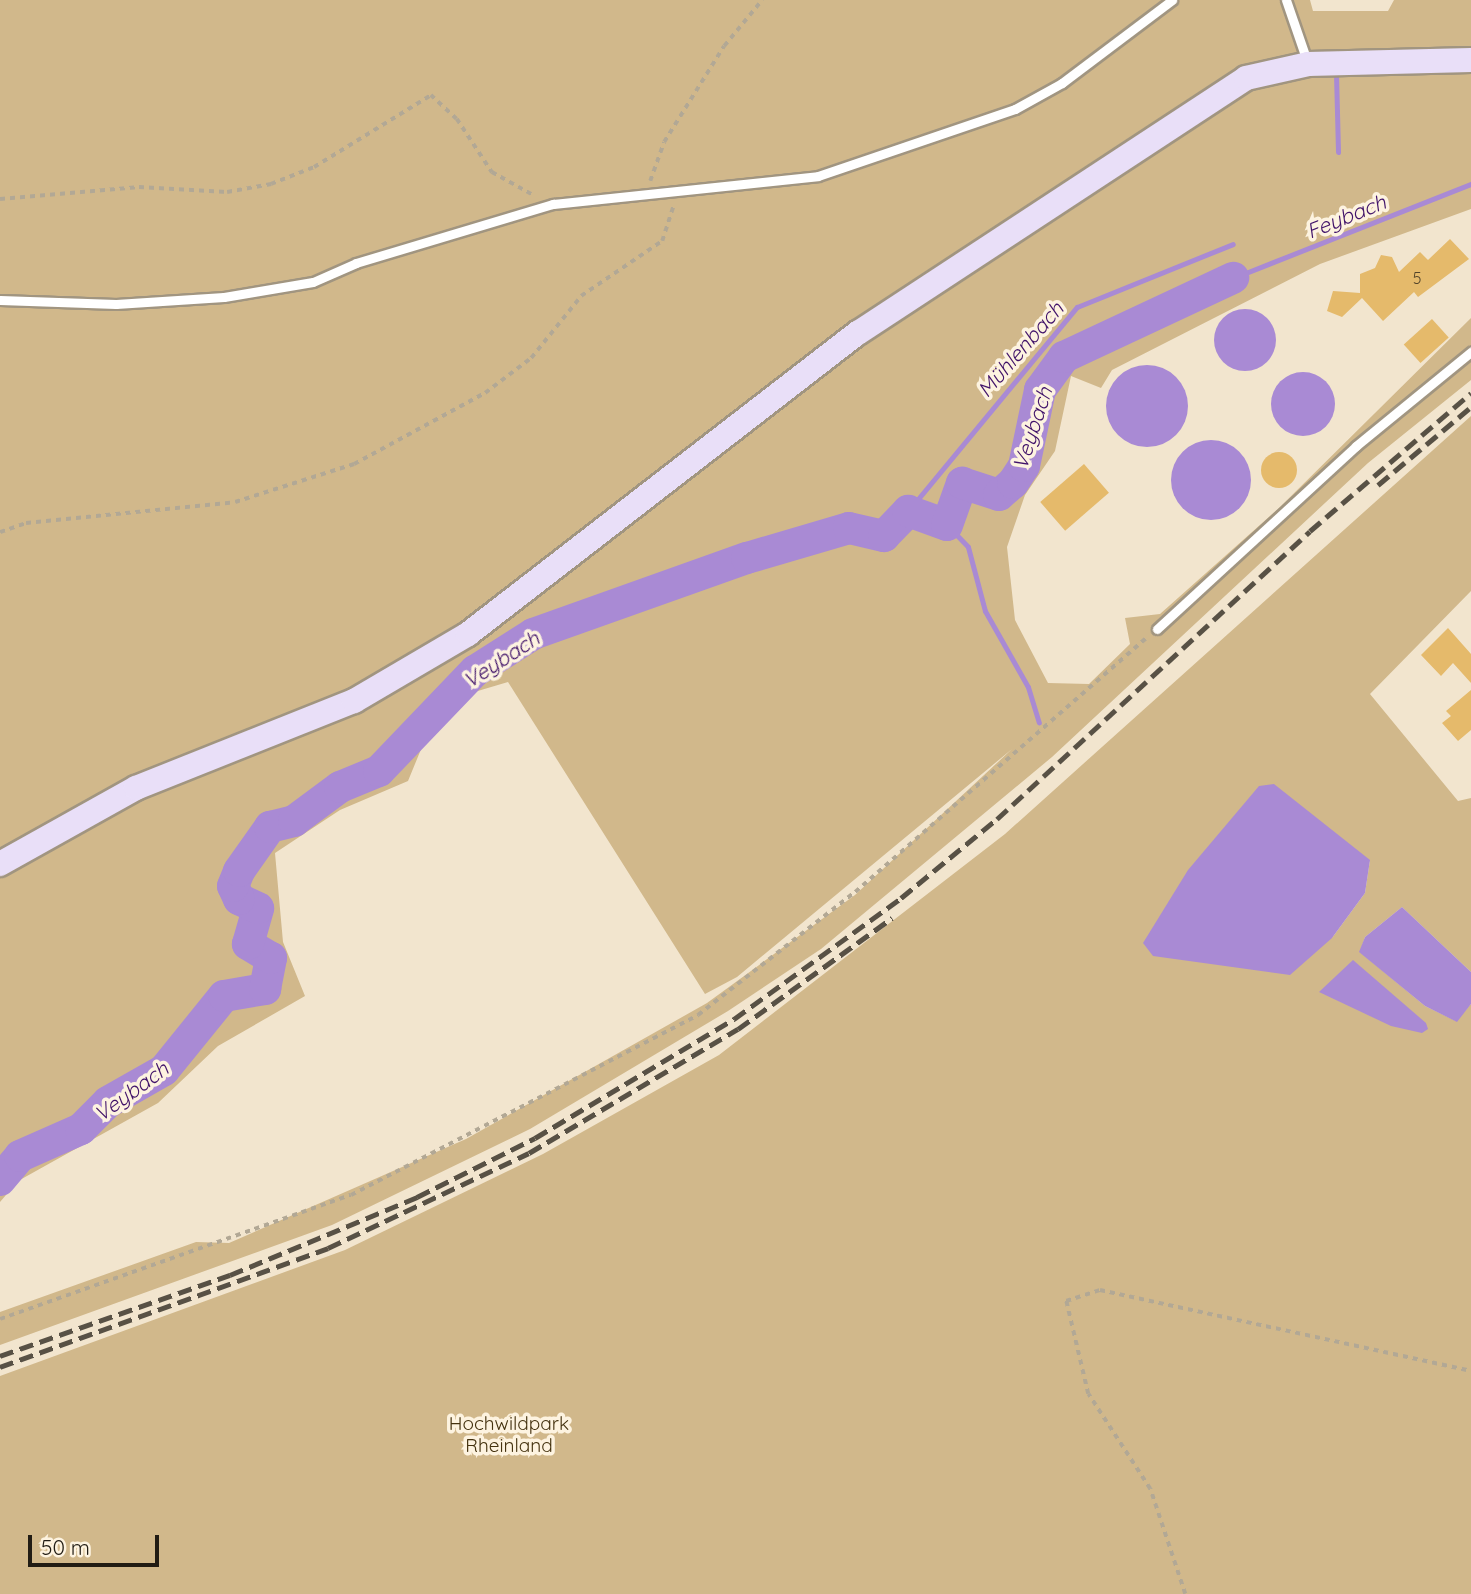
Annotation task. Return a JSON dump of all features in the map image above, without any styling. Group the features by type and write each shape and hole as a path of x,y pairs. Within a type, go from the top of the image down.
{"main road":[{"path":"0,864 136,788 285,731 408,671 528,593 955,265 1199,105 1247,78 1308,64 1471,60"}],"lane":[{"path":"0,300 116,304 281,288 553,204 646,192 818,176 964,130 1062,83 1172,0"},
{"path":"1286,0 1308,64"},
{"path":"1157,629 1356,446 1471,352"}],"path":[{"path":"0,532 26,523 235,502 354,464 485,393 531,358 581,296 662,242 674,204 646,192 664,142 724,46 762,0"},
{"path":"0,199 139,187 227,192 271,184 314,167 431,95 457,119 492,172 553,204"},
{"path":"0,1319 351,1195 698,1014 855,892 1157,629"},
{"path":"1185,1594 1150,1489 1088,1394 1066,1301 1100,1290 1471,1371"}],"green space":[{"path":"0,0 1310,0 1313,11 1388,11 1394,0 1471,0 1471,209 1320,264 1112,370 1101,388 1071,376 1055,451 1025,495 1007,547 1015,620 1048,683 1089,684 1130,644 1125,618 1160,614 1278,509 1471,318 1471,380 1368,463 1052,757 821,949 728,1011 530,1129 332,1225 0,1345 0,1312 196,1242 229,1243 466,1139 707,1003 855,895 1012,749 737,977 705,994 508,682 471,693 424,742 408,781 340,810 275,853 283,942 305,996 218,1046 158,1103 18,1181 0,1202"},
{"name":"Hochwildpark Rheinland","path":"1471,416 1471,591 1370,694 1458,801 1471,798 1471,972 1402,907 1365,937 1360,952 1425,1006 1456,1021 1471,1004 1471,1594 0,1594 0,1376 345,1250 543,1154 719,1055 1005,834","holes":["1370,860 1365,893 1332,938"]}],"shaded area":[{"path":"1245,309 1267,318 1276,340 1267,362 1245,371 1223,362 1214,340 1223,318"},
{"path":"1147,365 1163,368 1176,377 1185,390 1188,406 1185,422 1176,435 1163,444 1147,447 1131,444 1118,435 1109,422 1106,406 1109,390 1118,377 1131,368"},
{"path":"1297,372 1309,372 1326,381 1333,392 1333,416 1326,427 1309,436 1297,436 1285,431 1276,422 1271,410 1271,398 1276,386 1285,377"},
{"path":"1211,440 1226,443 1239,452 1248,465 1251,480 1248,495 1239,508 1226,517 1211,520 1196,517 1183,508 1174,495 1171,480 1174,465 1183,452 1196,443"},
{"path":"1274,784 1370,860 1365,893 1332,938 1290,975 1153,956 1143,943 1188,870 1259,786"},
{"path":"1402,907 1471,972 1471,1004 1457,1022 1425,1006 1359,952 1365,937"},
{"path":"1353,960 1426,1023 1428,1029 1422,1033 1391,1026 1319,992"}],"building":[{"path":"1450,239 1469,259 1418,297 1414,292 1383,321 1362,298 1342,317 1327,311 1333,291 1360,293 1360,274 1375,268 1381,255 1392,257 1399,272 1420,252 1428,260"},
{"path":"1432,319 1449,338 1420,363 1404,344"},
{"path":"1279,452 1292,457 1297,470 1292,483 1279,488 1266,483 1261,470 1266,457"},
{"path":"1084,464 1109,493 1065,531 1040,502"},
{"path":"1448,628 1471,654 1471,683 1453,663 1441,676 1421,655"},
{"path":"1471,690 1471,730 1458,741 1442,723 1451,716 1446,711"}],"waterway":[{"name":"Mühlenbach","path":"1336,74 1338,152"},
{"name":"Feybach","path":"1233,278 1471,184"},
{"name":"Mühlenbach","path":"908,511 1077,307 1233,244"},
{"name":"Veybach","path":"0,1180 20,1156 81,1129 108,1102 164,1070 224,996 265,989 271,958 248,944 258,908 239,899 233,886 239,871 270,827 294,821 340,787 379,771 475,671 533,634 747,558 849,528 884,536 908,511 947,525 962,483 999,495 1013,483 1024,466 1040,390 1064,357 1233,278"},
{"name":"Veybach","path":"962,483 973,493"},
{"path":"947,525 968,547 985,611 1028,687 1039,722"}],"railway":[{"path":"0,1356 230,1275 417,1197 535,1138 734,1019 901,898 997,819 1310,531 1471,393"},
{"path":"1378,485 1471,407"},
{"path":"0,1367 328,1248 529,1153 738,1029 892,918"}]}
